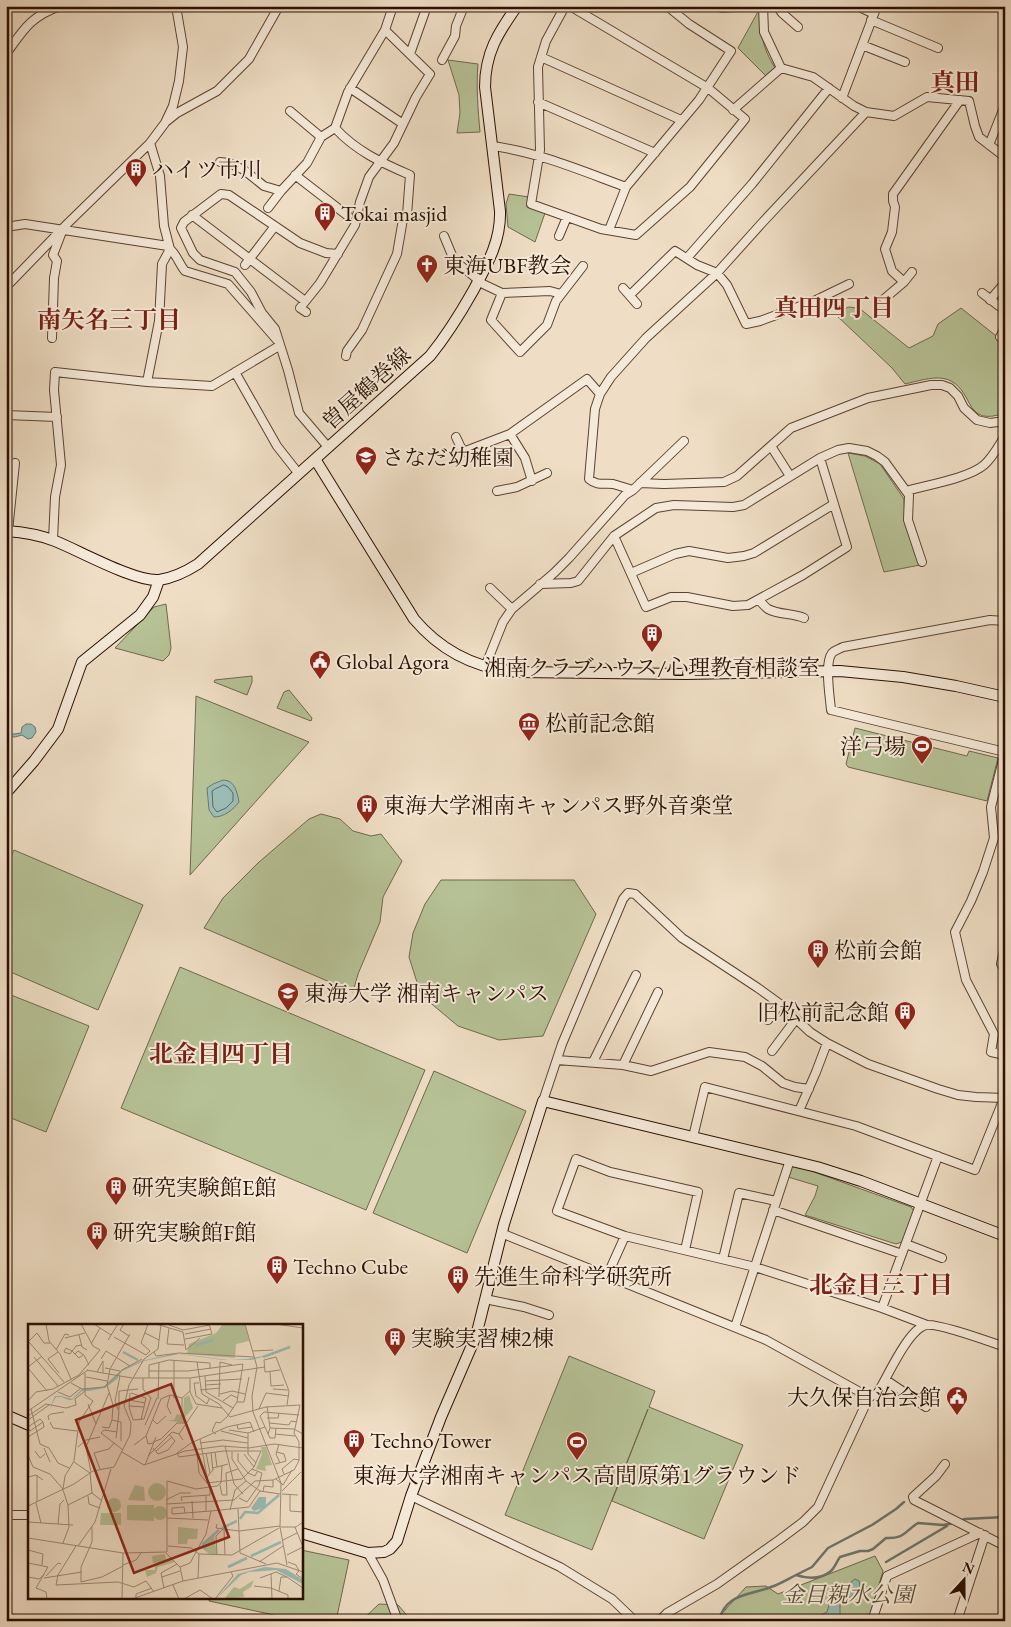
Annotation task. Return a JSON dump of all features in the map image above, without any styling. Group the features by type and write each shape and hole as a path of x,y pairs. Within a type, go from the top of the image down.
{"street":[{"path":"6,54 32,20 40,14 60,6"},
{"path":"6,287 150,143 165,123 173,106 184,47 176,6"},
{"path":"165,123 177,113 217,91 249,59 279,6"},
{"path":"268,208 307,163 321,138 334,128 350,88 385,30 393,6"},
{"path":"410,54 427,6"},
{"path":"442,60 455,36 456,26 464,6"},
{"name":"曽屋鶴巻線","path":"7,530 53,540 146,579 159,580 180,574 198,564 430,356 449,332 479,280 494,249 501,224 485,87 487,61 495,38 517,6"},
{"path":"565,6 550,30 538,66 539,156 531,204 601,229 636,235 690,187 745,119 708,88 570,6"},
{"path":"609,230 626,187 708,88 731,51 689,24 667,6"},
{"path":"716,6 722,8 749,6"},
{"path":"763,6 764,32 781,68 813,77 842,98 866,112 894,116 927,97 969,101 979,137 1005,157"},
{"path":"778,6 782,13 798,27"},
{"path":"857,6 874,13 902,33 930,40 938,48"},
{"path":"842,98 874,13"},
{"path":"902,33 905,25"},
{"path":"306,312 300,308 320,283 355,225 360,202 369,177 394,143 430,74 385,30"},
{"path":"862,45 905,62"},
{"path":"541,57 681,120"},
{"path":"734,110 781,68"},
{"path":"350,88 403,124"},
{"path":"687,258 752,184 829,88"},
{"path":"904,282 892,270 885,249 892,232 895,207 893,194 960,100"},
{"path":"538,102 654,153"},
{"path":"989,145 1005,105"},
{"path":"290,111 321,138"},
{"path":"633,490 612,484 600,484 590,479 595,410 600,394 611,377 646,338 717,273 866,112"},
{"path":"334,128 346,141 380,162 410,175 407,215 403,219 397,254 362,330 347,351 346,356"},
{"path":"147,382 159,321 162,264 169,248 164,226 160,176 150,143"},
{"path":"492,146 510,148 539,156 626,187"},
{"path":"220,162 229,163 244,170 264,186 281,191"},
{"path":"295,175 348,216"},
{"path":"328,447 299,413 275,329 262,313 251,292 235,272 200,260 193,252 181,228 184,222 221,194 229,195 300,244 326,254 338,254"},
{"path":"192,216 248,262 305,301"},
{"path":"559,236 566,217"},
{"path":"6,227 25,224 169,248 175,253 185,271 228,284 278,338"},
{"path":"248,262 275,226"},
{"path":"52,338 54,278 57,261 53,255 62,230"},
{"path":"444,236 454,260 483,284 502,293 550,291 561,294"},
{"path":"630,296 675,251 697,265 717,273 727,285 746,324 760,321 814,301 849,284"},
{"path":"502,293 491,320 520,352 548,325 556,301 583,266"},
{"path":"884,299 904,282 912,272"},
{"path":"990,300 1005,285"},
{"path":"623,288 637,304"},
{"path":"982,293 999,306"},
{"path":"1000,337 1005,328"},
{"path":"53,540 55,497 61,465 54,390 55,372 147,382 212,386 235,372 278,338"},
{"path":"235,372 277,446 299,474"},
{"path":"456,437 463,452 510,434 587,379 600,394"},
{"path":"640,483 724,482 737,476 791,428 868,398 931,384 950,388 958,396 964,408 977,420 990,423 1005,420"},
{"path":"6,415 57,417"},
{"path":"510,434 525,458 532,481"},
{"path":"906,491 954,478 977,469 985,464 1005,436"},
{"path":"485,667 503,622 512,608 569,558 625,495 633,490 684,441"},
{"path":"771,446 790,476"},
{"path":"540,584 578,581 614,536 656,508 674,505 733,508 744,505 820,458 838,450 857,448 867,451 885,462 909,495 908,520 922,562"},
{"path":"614,536 646,608 671,597 688,597 733,606 748,605 803,575 847,547 820,458"},
{"path":"315,459 414,619 447,650 485,667 511,672 554,673 686,674 828,671 903,676 1005,698"},
{"path":"7,530 15,463"},
{"path":"497,492 517,487 548,473"},
{"path":"631,573 675,554 689,551 728,558 754,553 834,504"},
{"path":"6,793 58,729 82,662 140,614 153,597 159,580"},
{"path":"490,588 512,608"},
{"path":"759,600 767,608 804,618"},
{"path":"1005,621 990,620 843,647 834,651 830,656 828,671 831,710 1005,752 991,807 994,838 974,894 955,932 966,980 994,1034 991,1052 1005,1054"},
{"path":"302,1533 368,1553 384,1552 395,1545 411,1496 441,1417 476,1336 501,1233 562,1044 619,908 628,893 635,894 682,938 780,1004 810,1032 827,1043 868,1064 938,1089 976,1098 1005,1098 975,1170 856,1126 705,1087 693,1137"},
{"path":"1005,946 1000,964 1005,970"},
{"path":"593,1062 636,975"},
{"path":"620,987 628,991"},
{"path":"623,1065 639,1042 646,1009 658,992"},
{"path":"768,1020 780,1004"},
{"path":"772,1051 796,1019"},
{"path":"602,1022 611,1026"},
{"path":"799,1111 827,1043"},
{"path":"557,1060 623,1065 651,1071 709,1052 745,1056 784,1083 809,1089"},
{"path":"543,1101 790,1160 861,1182 1005,1236"},
{"path":"882,1308 938,1156"},
{"path":"685,1250 698,1192 610,1172 576,1159 557,1211 624,1236 755,1267 882,1308 927,1325 966,1334 1005,1347"},
{"path":"735,1327 790,1160"},
{"path":"723,1260 739,1193 776,1201"},
{"path":"774,1210 902,1254"},
{"path":"501,1233 766,1340 869,1397"},
{"path":"607,1276 624,1236"},
{"path":"906,1244 942,1258"},
{"path":"485,1299 524,1307 549,1315"},
{"path":"659,1621 668,1613 717,1584 779,1540 803,1522 818,1507 869,1397 877,1394 907,1341 920,1328 927,1325"},
{"path":"886,1380 926,1406"},
{"path":"6,1415 28,1424"},
{"path":"945,1464 936,1476 913,1497 914,1500 1005,1546"},
{"path":"411,1496 560,1567 612,1600 635,1621"},
{"path":"6,1515 28,1515"},
{"path":"872,1621 887,1576 983,1534"},
{"path":"957,1621 983,1534"},
{"path":"368,1553 384,1580 398,1621"}],"green space":[{"path":"760,8 763,39 767,53 775,68 766,76 738,48"},
{"path":"448,60 478,64 477,90 480,132 457,133 460,113 459,95"},
{"path":"509,194 529,197 528,206 545,213 535,242 508,227 506,204"},
{"path":"848,307 859,308 909,348 933,336 938,324 961,308 1005,343 1005,413 983,416 976,412 959,387 946,379 928,379 905,384 892,368 836,315"},
{"path":"848,453 865,456 880,464 904,499 905,524 920,565 884,572"},
{"path":"166,604 171,648 169,655 163,661 115,648 154,607"},
{"path":"252,676 252,682 247,695 214,682 215,680"},
{"path":"289,690 312,718 311,721 277,708 284,692"},
{"path":"196,696 309,742 190,875"},
{"name":"洋弓場","path":"855,728 967,756 969,751 998,758 987,801 848,767 846,764"},
{"path":"321,814 340,819 353,831 371,836 381,834 402,861 383,897 380,922 358,974 353,992 204,928 223,898 258,863 309,819"},
{"path":"14,850 143,905 98,1010 6,970 6,868"},
{"path":"441,880 574,880 596,914 543,1036 499,1040 458,1026 421,995 409,957 413,933 425,904"},
{"path":"180,967 425,1070 366,1210 121,1108"},
{"path":"6,993 89,1026 46,1132 6,1116"},
{"path":"434,1071 526,1111 467,1253 373,1213"},
{"path":"792,1164 911,1207 914,1211 902,1242 896,1244 805,1215 818,1186 788,1177"},
{"name":"東海大学湘南キャンパス高間原第1グラウンド","path":"569,1356 655,1391 649,1407 743,1445 704,1539 612,1501 648,1409 592,1550 505,1515"},
{"path":"302,1550 349,1560 336,1621 302,1621 209,1601 302,1600"},
{"name":"金目親水公園","path":"875,1556 883,1571 868,1621 715,1621 746,1587 766,1586 778,1594"},
{"path":"379,1604 398,1605 412,1621 361,1621"}],"water":[{"path":"26,724 31,724 35,727 36,732 32,738 28,739 22,735 15,737 6,736 6,733 21,733 22,727"},
{"path":"223,780 233,784 239,802 228,812 214,817 209,810 207,788"},
{"path":"855,1579 859,1581 860,1586 853,1595 840,1605 840,1621 818,1621 819,1616 827,1612 831,1598"}],"waterway":[{"path":"796,1575 812,1567 828,1548 872,1525 904,1502"},
{"path":"960,1521 965,1519 1005,1517"},
{"path":"719,1621 727,1605 740,1596 774,1586 796,1575 809,1578 823,1576 834,1568 840,1557 873,1549 886,1538 900,1536 918,1523 943,1525 955,1523"},
{"path":"886,1562 947,1526"}],"place":[{"name":"ハイツ市川","path":"136,188"},
{"name":"Tokai masjid","path":"325,232"},
{"name":"東海UBF教会","path":"427,284"},
{"name":"さなだ幼稚園","path":"366,476"},
{"name":"湘南クラブハウス/心理教育相談室","path":"652,653"},
{"name":"Global Agora","path":"320,680"},
{"name":"松前記念館","path":"529,742"},
{"name":"洋弓場","path":"922,765"},
{"name":"東海大学湘南キャンパス野外音楽堂","path":"367,824"},
{"name":"松前会館","path":"818,969"},
{"name":"東海大学 湘南キャンパス","path":"288,1012"},
{"name":"旧松前記念館","path":"905,1031"},
{"name":"研究実験館E館","path":"116,1206"},
{"name":"研究実験館F館","path":"97,1251"},
{"name":"Techno Cube","path":"277,1285"},
{"name":"先進生命科学研究所","path":"458,1295"},
{"name":"実験実習棟2棟","path":"395,1357"},
{"name":"大久保自治会館","path":"957,1416"},
{"name":"Techno Tower","path":"354,1459"},
{"name":"東海大学湘南キャンパス高間原第1グラウンド","path":"577,1461"}],"district":[{"name":"真田","path":"955,82"},
{"name":"真田四丁目","path":"834,308"},
{"name":"南矢名三丁目","path":"109,320"},
{"name":"北金目四丁目","path":"221,1054"},
{"name":"北金目三丁目","path":"881,1285"}]}
